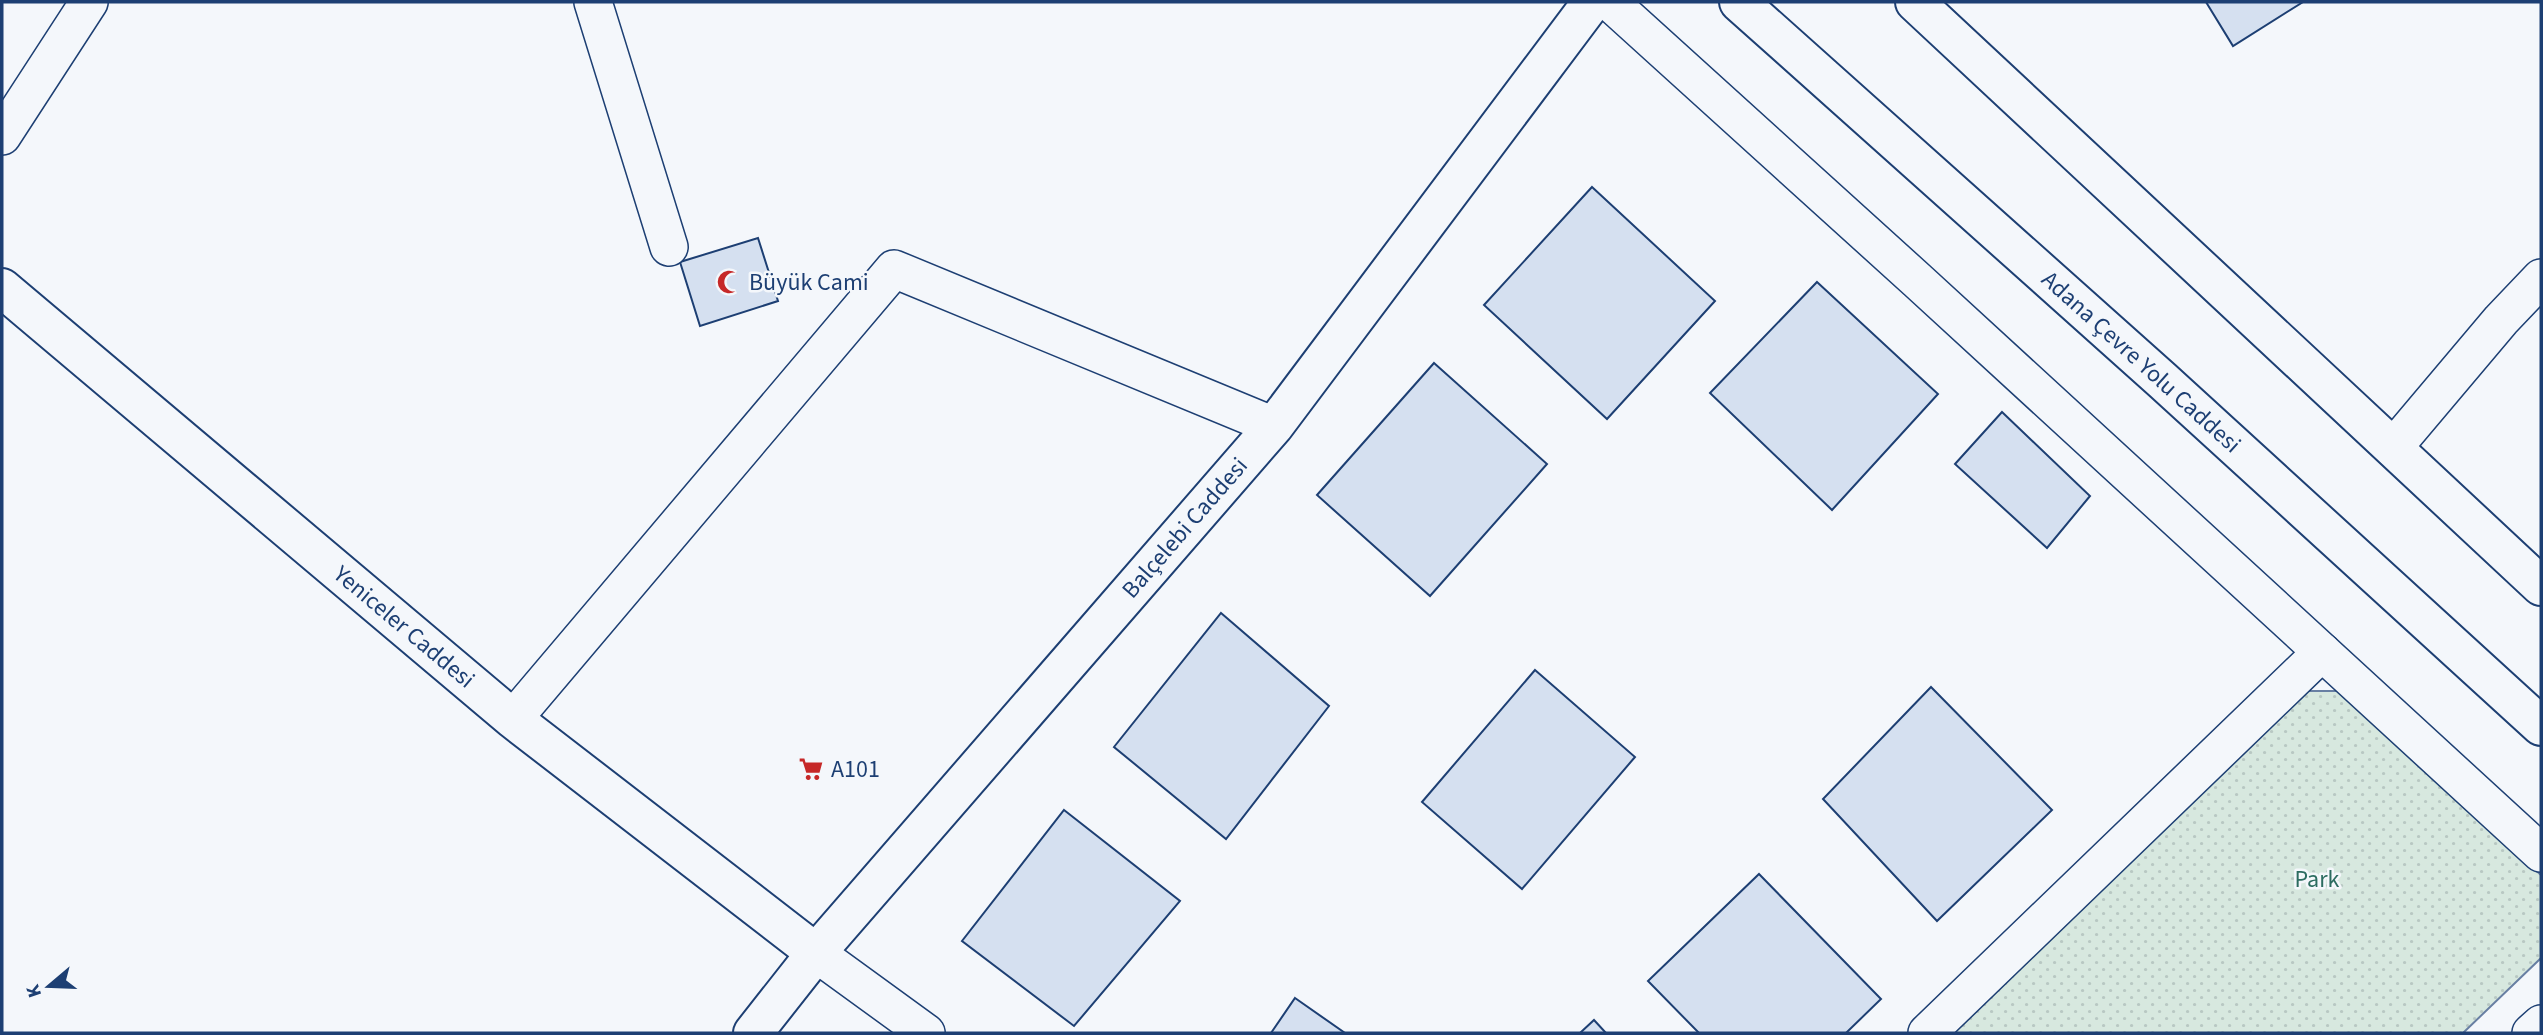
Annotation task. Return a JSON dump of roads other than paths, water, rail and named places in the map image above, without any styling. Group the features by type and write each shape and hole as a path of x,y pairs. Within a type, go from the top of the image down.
{"main road":[{"name":"Balçelebi Caddesi","path":"753,1033 816,953 1274,426 1592,2"},
{"name":"Adana Çevre Yolu Caddesi","path":"1739,2 2162,380 2541,726"},
{"path":"1915,2 2541,586"},
{"name":"Yeniceler Caddesi","path":"2,289 513,719 816,953"}],"street":[{"path":"2,136 89,2"},
{"path":"593,2 669,247"},
{"path":"1610,2 2541,853"},
{"path":"513,719 894,269 1274,426"},
{"path":"2393,448 2501,320 2541,278"},
{"path":"1927,1033 2322,652"},
{"path":"816,953 926,1033"},
{"path":"2531,1033 2541,1024"}],"place":[{"name":"Büyük Cami","path":"729,282"},
{"name":"A101","path":"811,769"}],"park label":[{"name":"Park","path":"2317,879"}]}
